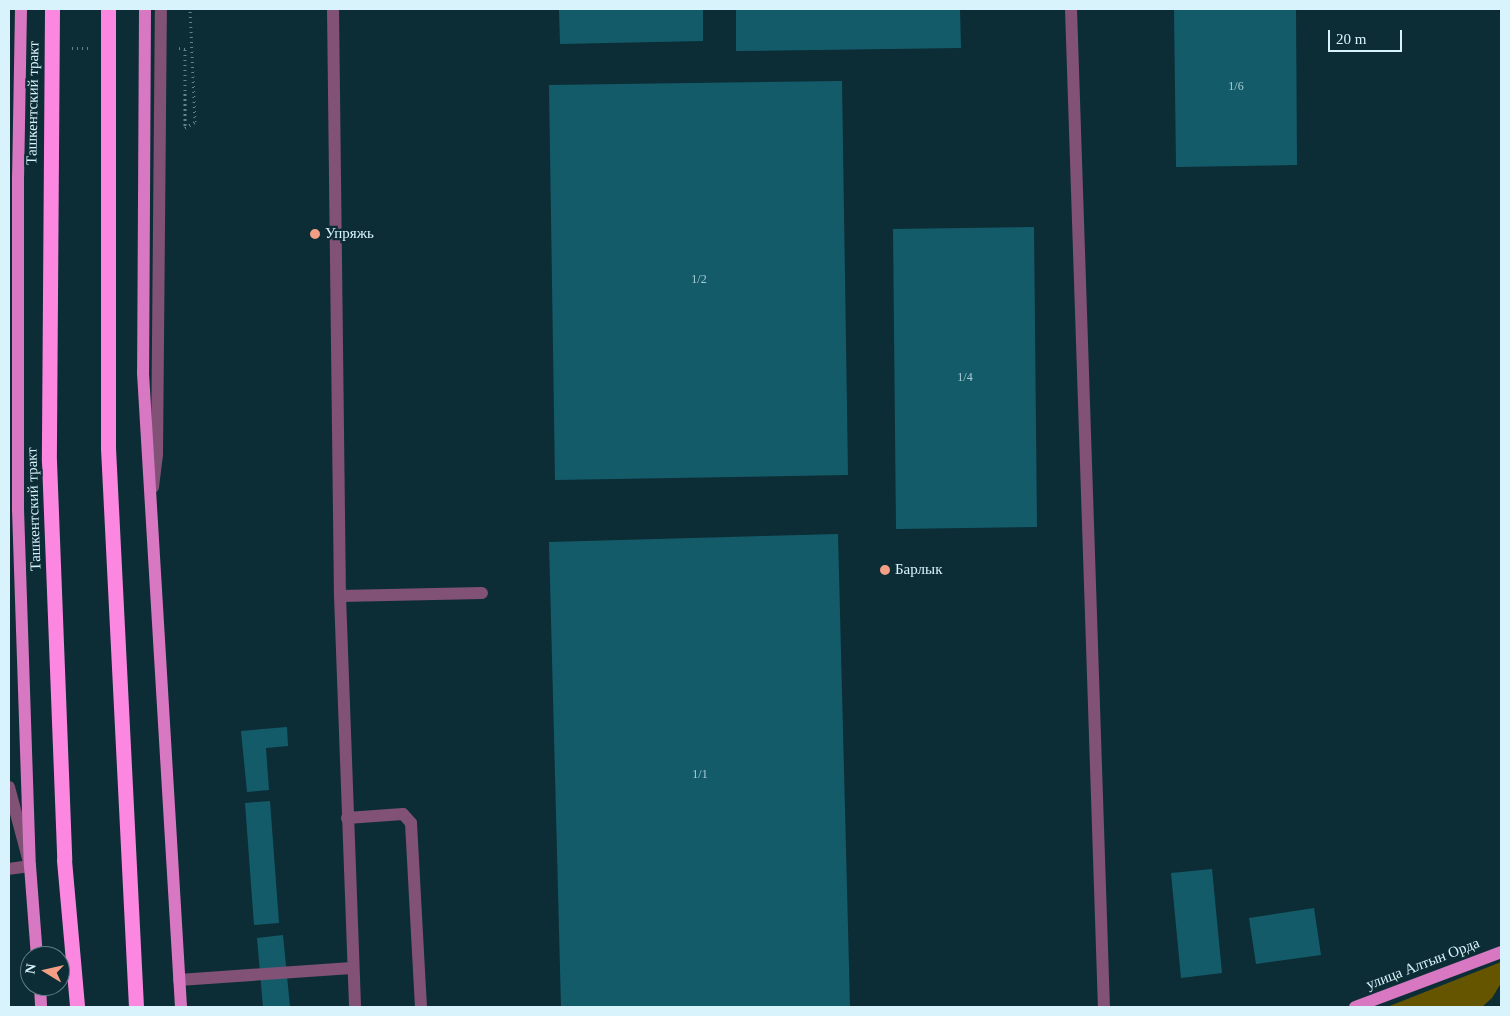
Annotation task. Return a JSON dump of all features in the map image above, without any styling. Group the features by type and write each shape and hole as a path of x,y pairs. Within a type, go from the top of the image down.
{"highway":[{"name":"Ташкентский тракт","path":"52,9 49,462 64,860 77,1007"},
{"path":"108,9 108,448 136,1007"}],"main road":[{"path":"21,9 13,177 18,509 30,866 36,946"},
{"path":"145,9 143,373 181,1007"},
{"name":"улица Алтын Орда","path":"1355,1007 1501,952"}],"lane":[{"path":"150,502 157,455 161,9"},
{"path":"334,9 340,596 352,968 355,1007"},
{"path":"1071,9 1104,1007"},
{"path":"340,596 482,592"},
{"path":"9,787 30,866 9,869"},
{"path":"347,818 403,814 411,823 421,1007"},
{"path":"180,980 352,968"}],"path":[{"path":"185,48 185,128 195,122 190,9"}],"shaded area":[{"path":"1501,962 1501,983 1492,998 1482,1007 1387,1007"}],"building":[{"path":"559,9 703,9 703,41 560,44"},
{"path":"736,9 960,9 961,48 736,51"},
{"path":"1174,9 1296,9 1297,165 1176,167"},
{"path":"842,81 848,475 555,480 549,85"},
{"path":"1034,227 1037,527 896,529 893,229"},
{"path":"838,534 850,1007 561,1007 549,542"},
{"path":"287,727 288,746 266,748 269,790 247,792 241,731"},
{"path":"270,801 279,923 254,925 245,803"},
{"path":"1212,869 1222,973 1181,978 1171,873"},
{"path":"1314,908 1321,955 1256,964 1249,918"},
{"path":"283,935 290,1007 263,1007 257,938"}],"place":[{"name":"Упряжь","path":"315,234"},
{"name":"Барлык","path":"885,570"}]}
